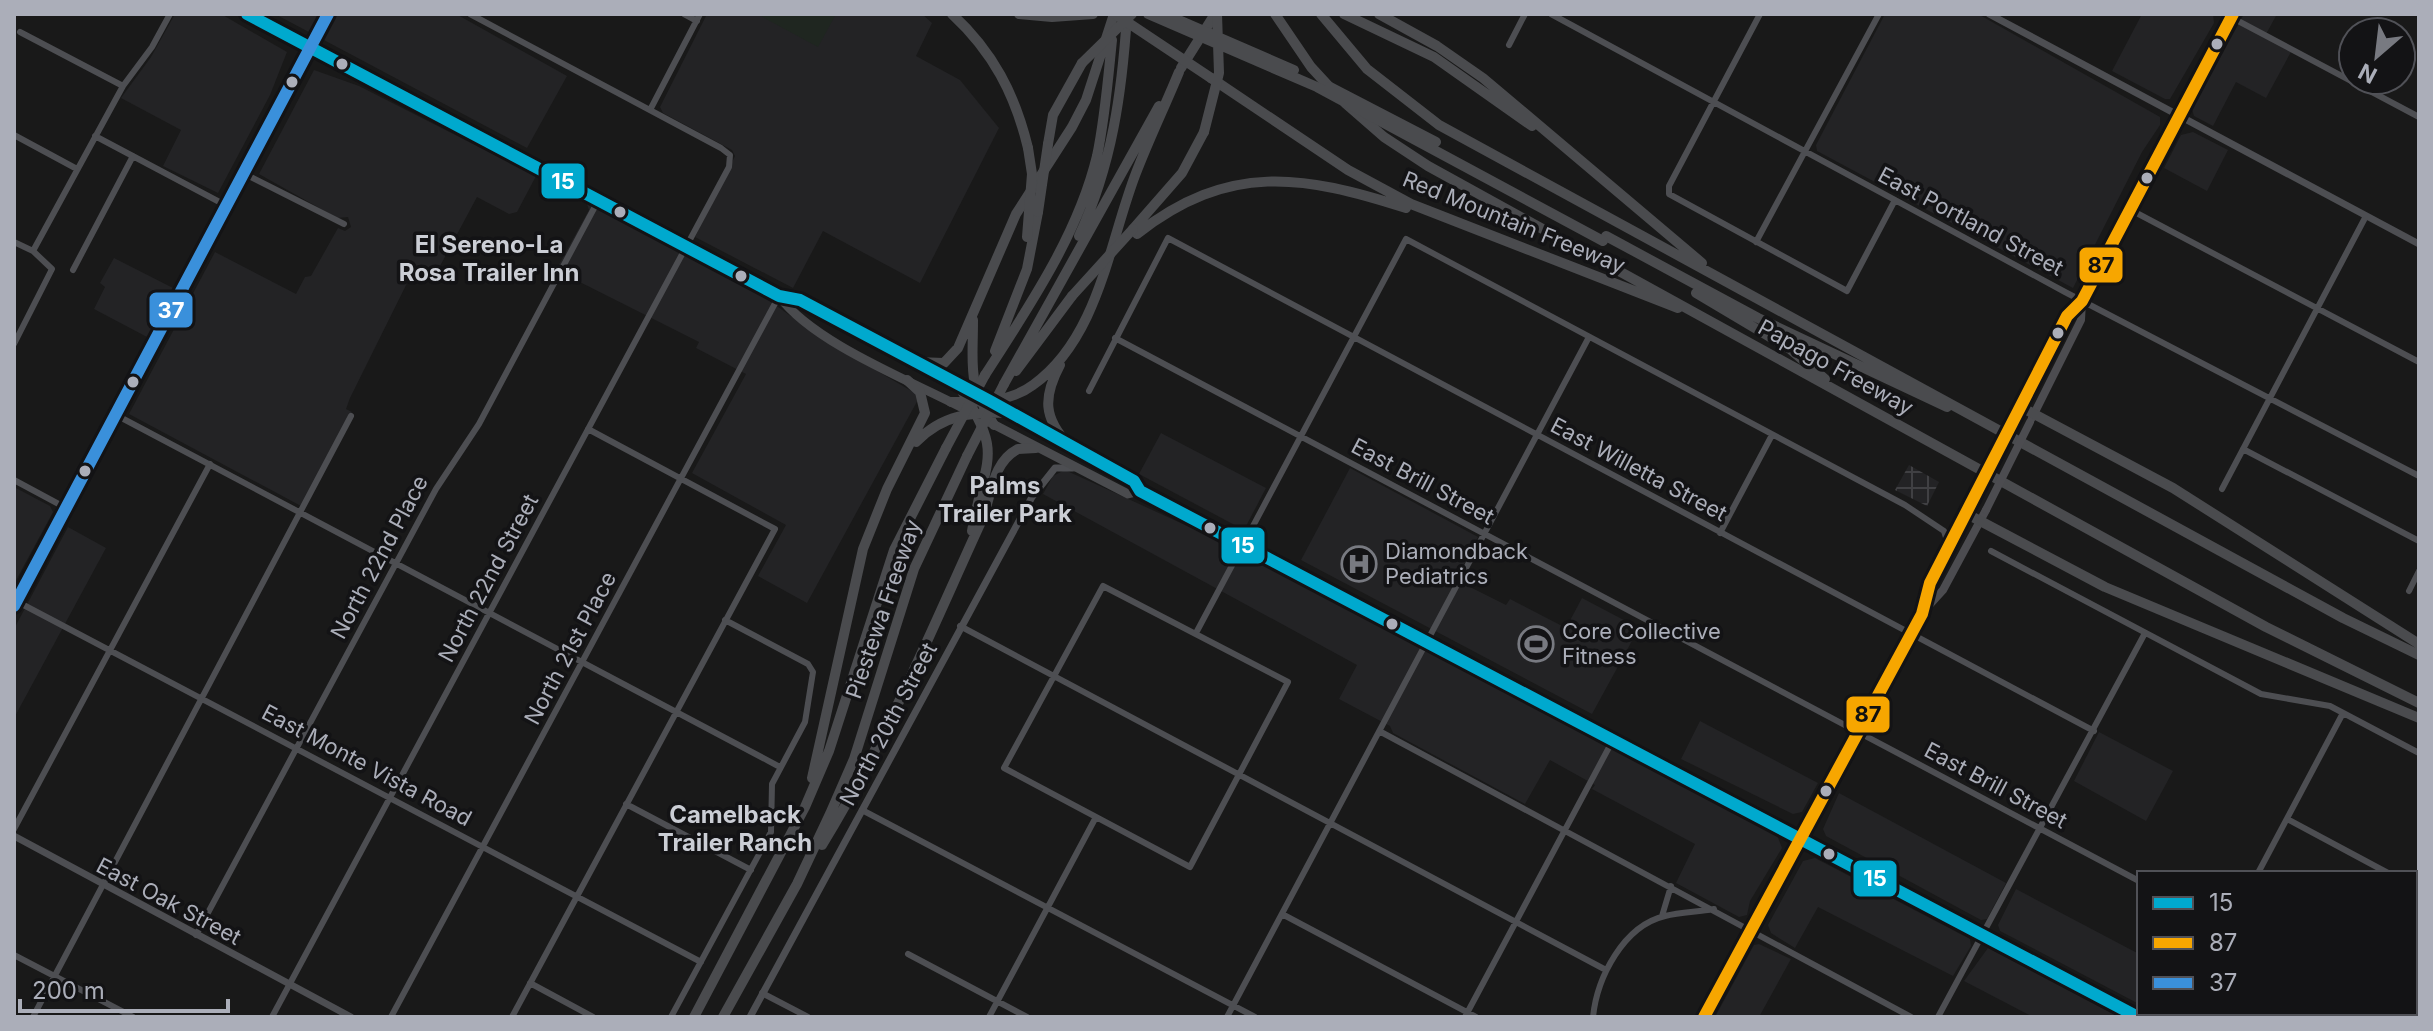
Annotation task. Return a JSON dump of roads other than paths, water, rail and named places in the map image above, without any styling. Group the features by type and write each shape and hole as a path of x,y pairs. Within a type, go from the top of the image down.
{"highway":[{"path":"952,14 975,35 1012,92 1028,148 1032,174 1027,237 1009,316"},
{"path":"1019,14 1052,17 1093,14"},
{"path":"916,362 937,365 951,357 973,318 1016,214 1086,100 1115,14"},
{"name":"Red Mountain Freeway","path":"1115,14 1348,170 1454,223 1706,318"},
{"name":"Piestewa Freeway","path":"694,1017 805,807 829,751 894,550 985,375 1040,287 1082,201 1102,128 1115,14"},
{"path":"985,375 1027,269 1053,115 1082,63 1130,14"},
{"path":"1049,304 1095,202 1109,153 1122,98 1130,14"},
{"path":"1148,14 1317,87 1758,318 1926,399 1975,418"},
{"path":"1165,14 1343,93 1605,239 1790,349 1844,395"},
{"path":"1004,384 1030,356 1056,315 1099,262 1156,205 1194,153 1212,108 1219,73 1216,14"},
{"name":"Piestewa Freeway","path":"723,1017 797,884 854,759 914,569 967,456 1004,384 1179,72 1216,14"},
{"name":"Papago Freeway","path":"1275,14 1311,67 1351,110 1384,137 1428,166 2300,646 2419,703"},
{"name":"Papago Freeway","path":"1321,14 1341,43 1367,69 1439,125 2343,618 2419,655"},
{"path":"1344,14 1434,57 1576,157"},
{"path":"1379,14 1483,78 1686,247 1712,273"},
{"path":"1069,445 1053,427 1046,403 1069,344 1096,294 1135,174 1179,72"},
{"path":"1073,296 1159,217 1213,191 1267,181 1322,183 1454,223"},
{"path":"970,542 989,461 971,367 973,318"},
{"path":"908,453 937,425 1031,387 1069,344"},
{"path":"805,807 863,549 887,489 908,453 925,406 920,392 907,380"},
{"path":"957,384 994,425"},
{"path":"951,402 1009,413"},
{"path":"2021,407 2032,418 2181,493 2419,644"},
{"path":"797,884 867,764 916,666 1005,458 1018,449 1036,448"},
{"path":"1967,514 2119,593 2419,718"}],"main road":[{"path":"247,14 779,296 800,300 957,384"},
{"path":"15,603 328,14"},
{"path":"1922,614 1930,583 2067,316 2082,301 2230,15"},
{"path":"779,296 791,312 951,402"},
{"path":"1704,1017 1922,614 1943,590 1980,522 2081,320 2082,301"},
{"path":"1009,413 1134,481 1140,491 1243,542 2138,1017"},
{"path":"994,425 1128,494 1140,491"}],"street":[{"path":"33,251 123,86 152,47 170,14"},
{"path":"470,14 650,110 698,17 684,14"},
{"path":"1509,45 1525,14"},
{"name":"East Portland Street","path":"1551,14 2082,301 2419,476"},
{"path":"1760,14 1669,186 1669,194 1847,291 1895,200"},
{"path":"1756,242 1879,14"},
{"path":"1989,14 2419,244"},
{"path":"2230,15 2419,117"},
{"path":"20,32 123,86"},
{"name":"North 22nd Street","path":"272,1017 729,167 730,155 650,110"},
{"path":"14,135 77,169"},
{"path":"95,136 227,206"},
{"path":"73,270 133,156"},
{"path":"243,173 344,224"},
{"name":"North 22nd Place","path":"196,935 444,475 479,424 599,199"},
{"path":"2129,209 2419,362"},
{"path":"2222,489 2366,216"},
{"name":"East Willetta Street","path":"1115,338 1168,238 2094,731"},
{"path":"1196,633 1406,239 1940,528 1948,536 1949,547"},
{"path":"14,242 33,251 52,269 14,344"},
{"name":"North 21st Place","path":"391,1017 779,296"},
{"path":"1227,1017 1589,337"},
{"path":"1089,391 1115,338"},
{"name":"East Brill Street","path":"1115,338 2137,880"},
{"path":"116,415 780,767"},
{"path":"33,1017 303,513 351,416"},
{"path":"512,1017 775,529 588,429"},
{"path":"1720,533 1772,435"},
{"path":"2243,449 2419,541"},
{"path":"14,829 210,464"},
{"name":"North 20th Street","path":"750,1017 960,626 1037,490 1055,468 1073,468"},
{"path":"14,480 66,508"},
{"path":"1991,551 2269,697 2318,704 2343,713 2419,753"},
{"path":"2409,591 2419,571"},
{"path":"1103,586 1196,633 1288,682 1190,867 1004,768 1103,586"},
{"name":"East Monte Vista Road","path":"15,603 701,962"},
{"path":"671,1017 771,832 774,822 770,796 780,767 805,722 811,668 725,620"},
{"path":"960,626 1606,970"},
{"path":"1938,1017 1985,936 2145,633"},
{"path":"2259,871 2343,713"},
{"path":"1381,732 1911,1017"},
{"path":"1466,1015 1614,738"},
{"path":"626,804 751,870"},
{"path":"862,810 1255,1017"},
{"path":"989,1017 1096,817"},
{"path":"2287,819 2384,871"},
{"name":"East Oak Street","path":"14,836 102,887 351,1017"},
{"path":"1662,916 1671,886"},
{"path":"1593,1017 1606,970 1628,940 1662,916 1714,909"},
{"path":"1282,914 1466,1015 1476,1017"},
{"path":"908,954 1027,1017"},
{"path":"14,955 133,1017"},
{"path":"530,983 593,1017"},
{"path":"762,993 808,1017"}],"place":[{"name":"Diamondback Pediatrics","path":"1359,564"},
{"name":"Core Collective Fitness","path":"1536,644"}],"district":[{"name":"El Sereno-La Rosa Trailer Inn","path":"489,259"},
{"name":"Palms Trailer Park","path":"1005,500"},
{"name":"Camelback Trailer Ranch","path":"735,829"}]}
